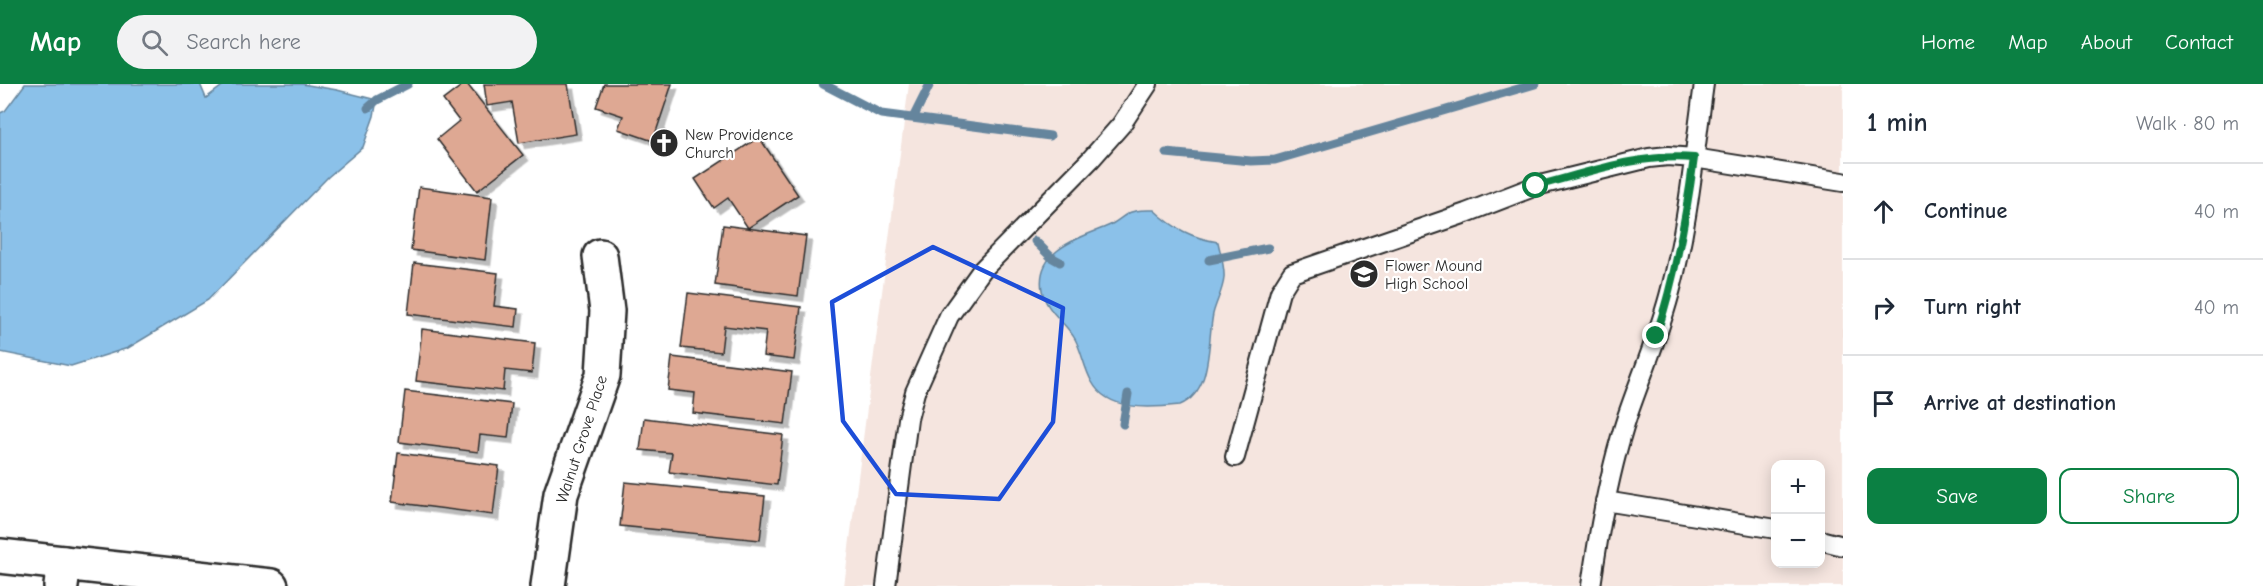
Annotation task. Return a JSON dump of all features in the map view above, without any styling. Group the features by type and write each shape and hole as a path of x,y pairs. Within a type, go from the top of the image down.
{"street":[{"name":"Walnut Grove Place","path":"548,586 561,494 603,375 606,311 600,256"},
{"path":"0,556 63,575 271,586"}],"lane":[{"path":"886,586 908,419 919,383 949,316 982,270 1114,133 1132,111 1148,84"},
{"path":"1591,586 1605,501 1627,417 1669,297 1682,235 1704,84"},
{"path":"1236,457 1280,292 1292,273 1466,213 1536,186 1649,158 1668,156 1694,158 1843,182"},
{"path":"1605,501 1771,528"},
{"path":"1825,541 1843,546"}],"highlighted area":[{"path":"933,247 1063,308 1053,422 999,499 896,494 843,421 832,302"}],"shaded area":[{"name":"Flower Mound High School","path":"909,84 1843,84 1843,586 844,586"}],"water":[{"path":"25,84 200,84 206,98 225,84 302,84 377,100 363,147 328,177 208,300 128,348 71,366 0,352 0,113 5,111"},
{"path":"1154,210 1183,231 1218,242 1224,278 1213,314 1207,366 1198,389 1191,398 1180,405 1131,406 1108,399 1092,382 1075,339 1044,298 1042,276 1045,265 1052,255 1073,241 1111,225 1130,212"}],"building":[{"path":"467,84 523,155 477,191 437,139 459,121 443,100"},
{"path":"484,84 568,84 576,134 519,143 512,102 487,106"},
{"path":"604,84 672,84 653,141 618,129 623,116 596,107"},
{"path":"759,137 798,195 748,228 728,198 714,208 695,179"},
{"path":"419,187 492,197 485,260 411,250"},
{"path":"723,225 806,236 798,296 715,285"},
{"path":"414,263 498,273 494,306 518,309 516,327 408,314"},
{"path":"688,293 801,307 794,360 763,356 766,331 724,326 721,352 681,348"},
{"path":"422,329 535,343 532,373 505,370 503,391 416,381"},
{"path":"672,357 792,372 785,424 693,413 695,393 668,390"},
{"path":"405,391 512,404 508,438 480,435 478,452 399,442"},
{"path":"644,418 783,435 777,485 669,472 672,453 640,450"},
{"path":"398,453 499,466 493,515 392,502"},
{"path":"625,482 765,496 760,540 620,526"}],"waterway":[{"path":"368,108 377,100 408,84"},
{"path":"823,84 881,114 1050,136"},
{"path":"913,118 930,84"},
{"path":"1166,153 1251,161 1275,160 1535,84"},
{"path":"1035,241 1051,257 1060,262"},
{"path":"1209,260 1268,248"},
{"path":"1123,424 1128,394"}],"place":[{"name":"New Providence Church","path":"664,143"},
{"name":"Flower Mound High School","path":"1364,274"}],"route":[{"path":"1536,186 1649,158 1668,156 1694,158 1678,259 1656,336"}]}
